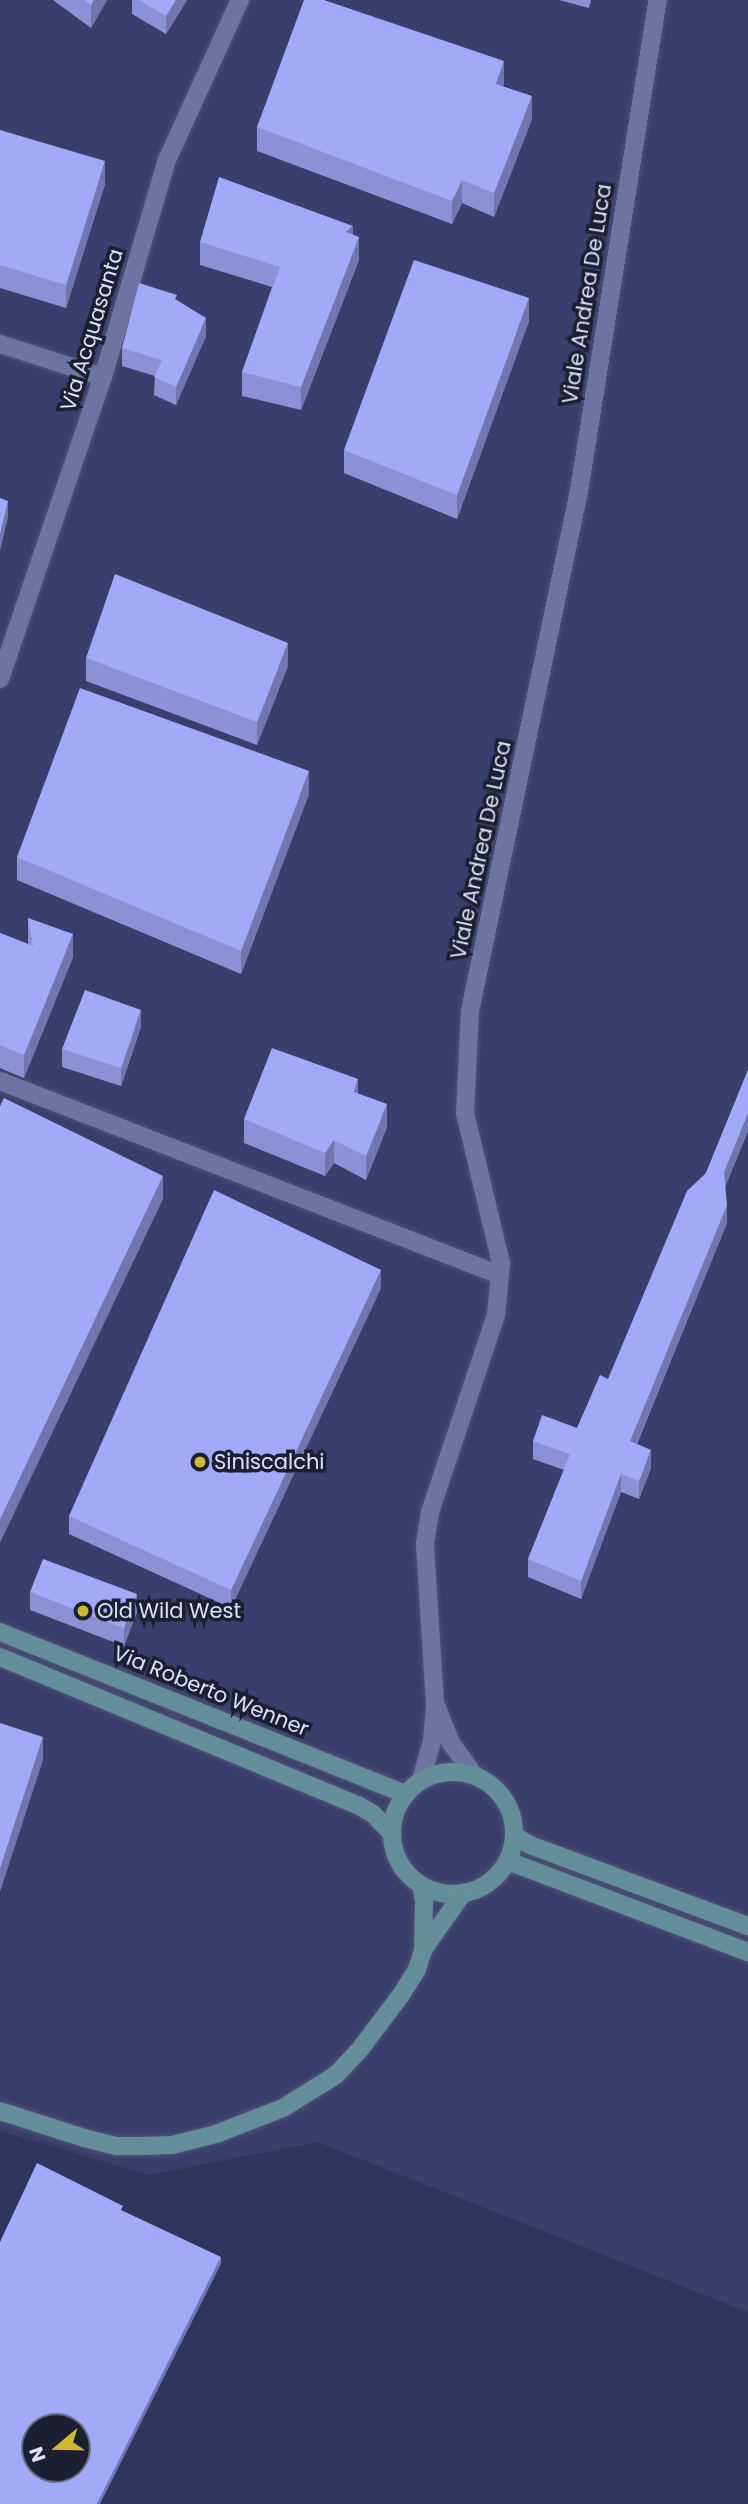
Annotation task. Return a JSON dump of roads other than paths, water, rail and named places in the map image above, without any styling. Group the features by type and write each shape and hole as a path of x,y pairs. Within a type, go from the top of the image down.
{"main road":[{"name":"Via Roberto Wenner","path":"0,1632 405,1794"},
{"path":"0,1657 358,1805 373,1814 392,1834"},
{"path":"442,1772 474,1775 501,1794 512,1814 515,1836 508,1861 485,1886 463,1893 439,1892 412,1878 397,1858 392,1834 395,1813 405,1794 421,1780 442,1772"},
{"path":"515,1836 530,1845 748,1926"},
{"path":"508,1861 748,1952"},
{"path":"422,1885 423,1950"},
{"path":"0,2111 28,2122 117,2146 172,2145 252,2122 283,2108 336,2075 362,2048 394,2005 417,1969 423,1950 463,1893"}],"street":[{"name":"Via Acquasanta","path":"0,679 103,377 167,160 240,0"},
{"name":"Viale Andrea De Luca","path":"435,1704 425,1544 430,1511 496,1315 500,1275 498,1244 465,1113 470,1012 579,491 658,0"},
{"path":"0,344 103,377"},
{"path":"0,1081 500,1275"},
{"path":"435,1704 452,1743 474,1775"},
{"path":"421,1780 432,1741 435,1704"}],"place":[{"name":"Siniscalchi","path":"200,1462"},
{"name":"Old Wild West","path":"83,1611"}]}
